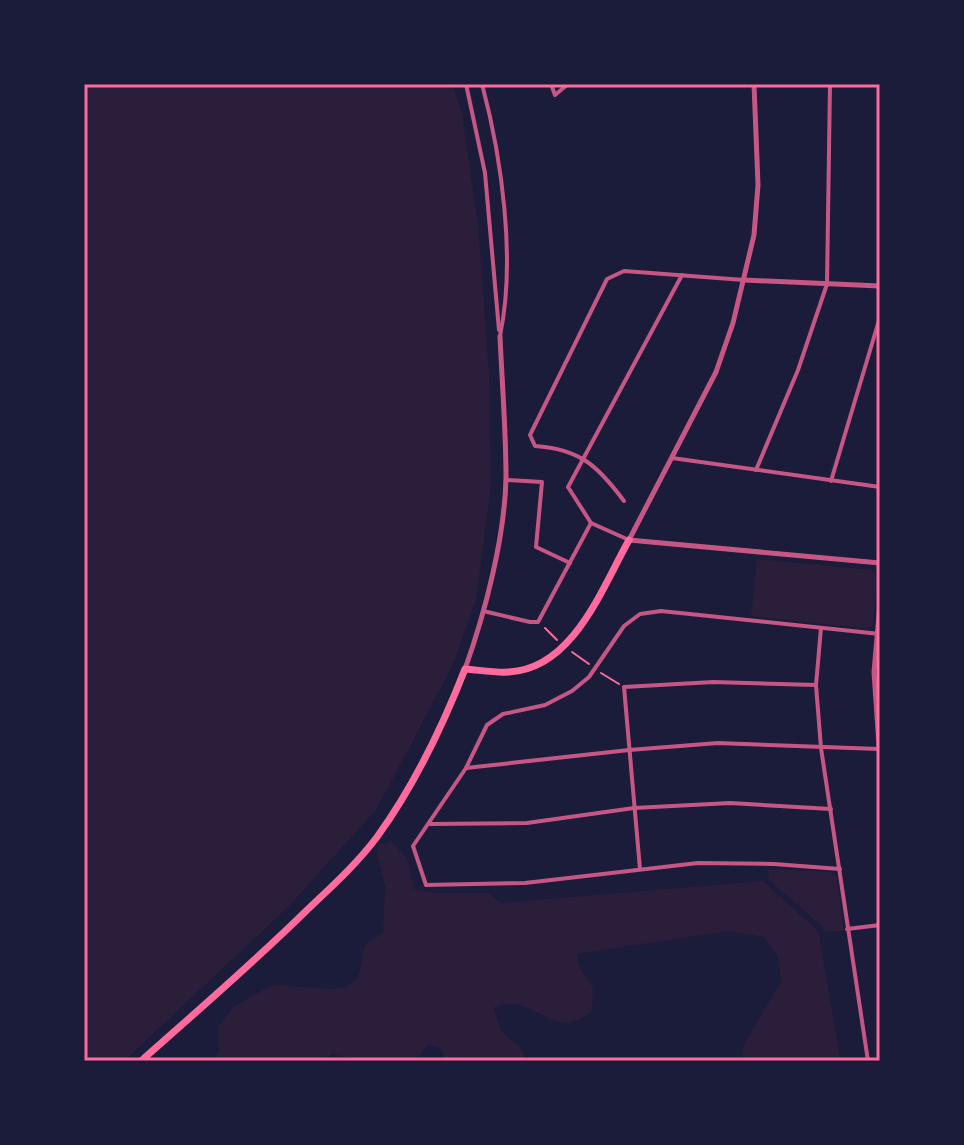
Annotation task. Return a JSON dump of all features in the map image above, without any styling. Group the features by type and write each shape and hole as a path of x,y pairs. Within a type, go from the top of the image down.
{"main road":[{"path":"141,1061 273,943 376,838 418,772 465,669 509,672 551,658 578,630 629,540"}],"street":[{"path":"465,669 494,561 506,480 500,336 485,173 466,84"},
{"path":"482,84 496,139 501,189 506,307 500,336"},
{"path":"551,84 555,95 568,84"},
{"path":"629,540 716,372 744,280 754,235 758,185 754,84"},
{"path":"756,470 798,370 827,284 830,84"},
{"path":"624,501 605,476 584,458 555,447 535,446 530,435 607,279 624,271 880,286"},
{"path":"682,275 568,487 591,523 629,540 880,563"},
{"path":"831,481 880,317"},
{"path":"671,458 880,487"},
{"path":"506,480 542,482 536,547 570,563"},
{"path":"483,611 538,622 591,523"},
{"path":"880,604 874,672 880,760"},
{"path":"840,869 698,863 525,883 426,885 413,846 466,768 487,725 503,714 545,705 572,691 589,677 624,626 640,614 661,611 878,634"},
{"path":"821,628 816,685 821,748 868,1061"},
{"path":"640,869 624,687 713,682 816,685"},
{"path":"466,768 718,743 879,749"},
{"path":"430,824 527,823 634,808 730,803 831,809"},
{"path":"846,929 880,925"}],"path":[{"path":"538,622 564,647"}],"shaded area":[{"path":"84,84 452,84 462,114 478,224 489,374 491,486 476,600 452,667 376,810 288,907 124,1061 84,1061"},
{"path":"757,559 871,570 877,577 873,626 869,629 751,616"},
{"path":"392,841 408,860 414,889 435,893 489,893 501,903 763,881 815,928 819,936 841,1061 742,1061 744,1044 782,980 777,955 764,937 728,931 577,954 579,967 593,988 592,1011 580,1019 570,1022 552,1020 513,1004 494,1007 501,1031 523,1050 524,1061 445,1061 441,1048 427,1045 420,1055 412,1059 390,1063 332,1054 322,1061 214,1061 219,1050 218,1027 233,1007 272,985 332,989 345,987 358,978 365,945 383,933 385,886 377,854 378,844"},
{"path":"768,869 831,872 837,877 844,931 825,932 769,880"}]}
